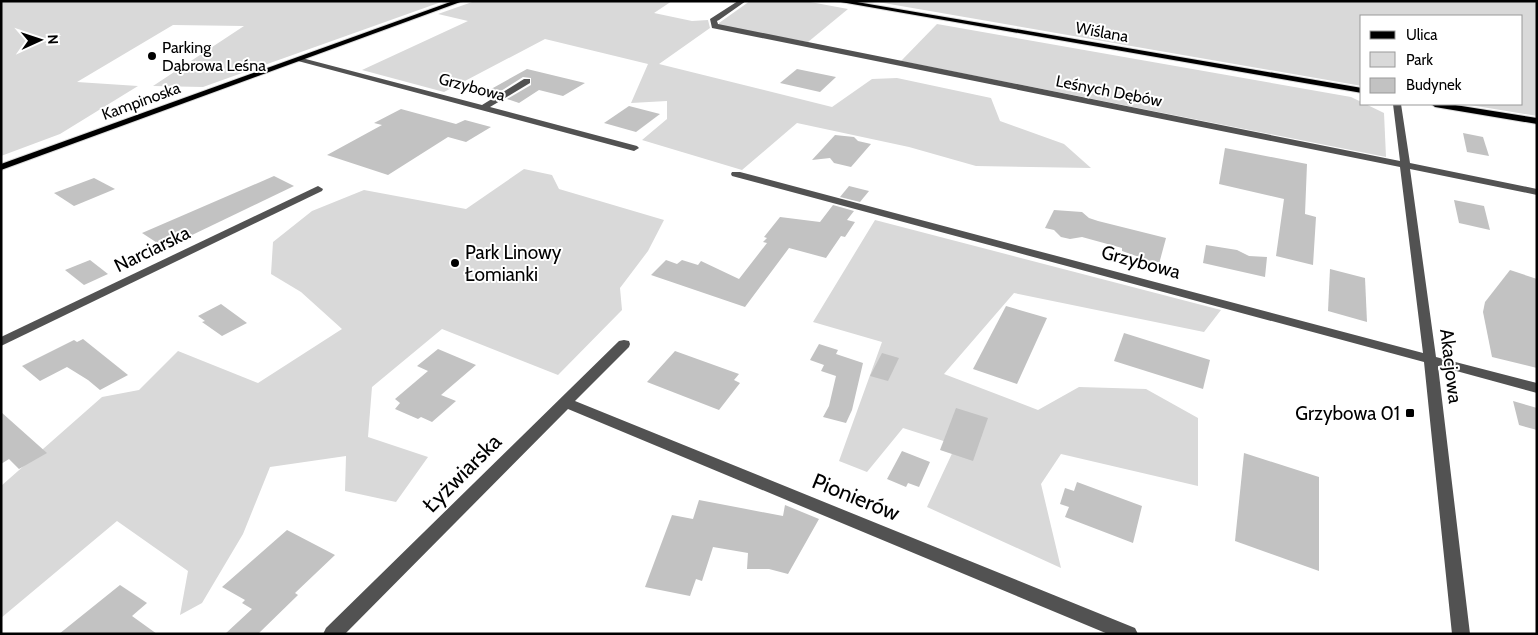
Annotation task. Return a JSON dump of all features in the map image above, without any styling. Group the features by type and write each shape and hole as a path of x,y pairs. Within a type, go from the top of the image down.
{"main road":[{"name":"Kampinoska","path":"1,167 460,1"},
{"name":"Wiślana","path":"838,1 1360,91"},
{"path":"1441,105 1537,121"}],"street":[{"name":"Leśnych Dębów","path":"743,1 716,18 714,21 715,26 1537,192"},
{"name":"Grzybowa","path":"302,59 634,148"},
{"path":"482,108 527,82"},
{"name":"Akacjowa","path":"1397,105 1430,359 1461,634"},
{"name":"Grzybowa","path":"736,174 1537,388"},
{"name":"Narciarska","path":"1,342 318,189"},
{"name":"Łyżwiarska","path":"332,634 624,344"},
{"name":"Pionierów","path":"566,402 1128,634"}],"green space":[{"path":"1,1 444,1 203,87 153,86 244,26 173,25 77,82 138,86 60,134 1,156"},
{"path":"475,1 672,1 654,13 692,21 708,20 710,28 659,64 832,107 872,79 897,78 991,98 1000,121 1064,144 1091,168 976,166 909,147 797,123 742,170 642,140 667,119 667,101 631,103 648,64 545,39 444,92 362,70 468,21 438,14"},
{"path":"750,1 805,1 848,9 808,42 719,26 719,23"},
{"path":"872,1 1537,1 1537,116 1470,105 1523,105 1523,15 1360,15 1360,86"},
{"path":"937,24 1351,97 1360,101 1360,105 1368,105 1384,113 1386,157 901,61"},
{"path":"524,169 552,175 559,189 664,220 648,251 620,288 622,310 558,375 442,329 372,387 368,437 428,457 396,502 345,491 346,456 270,467 243,534 202,603 180,615 188,571 117,521 1,618 1,486 102,397 139,390 178,351 258,383 342,329 301,292 271,274 273,242 312,211 364,190 466,209"},
{"path":"875,220 1221,310 1204,332 1014,293 944,374 1038,410 1079,387 1146,389 1198,418 1198,486 1061,454 1041,484 1061,568 927,507 956,445 903,428 867,472 839,461 882,342 813,322"}],"building":[{"path":"527,69 585,83 563,96 539,90 519,103 507,99 531,85 531,78 523,77 493,96 484,93"},
{"path":"797,69 836,77 820,92 780,83"},
{"path":"629,106 660,114 636,132 604,123"},
{"path":"401,109 456,124 465,120 491,127 466,142 448,137 388,175 327,155 382,125 374,123"},
{"path":"1463,133 1483,137 1489,156 1467,152"},
{"path":"835,135 854,137 858,141 871,144 851,167 834,163 830,158 812,160"},
{"path":"1225,148 1307,164 1305,214 1316,217 1313,265 1276,256 1284,199 1219,184"},
{"path":"274,176 294,186 165,248 142,233"},
{"path":"94,178 115,189 74,206 54,193"},
{"path":"849,186 869,191 860,202 840,197"},
{"path":"1454,200 1484,206 1490,230 1459,223"},
{"path":"833,205 854,211 847,220 855,222 845,237 841,236 826,258 789,248 745,307 651,275 666,260 677,264 682,260 698,265 701,261 739,279 767,243 763,242 767,238 764,237 780,217 820,222"},
{"path":"1054,210 1082,212 1089,218 1098,221 1166,238 1159,264 1122,251 1122,248 1082,237 1070,239 1061,237 1054,230 1045,228"},
{"path":"1206,245 1237,250 1249,256 1267,257 1265,277 1203,263"},
{"path":"90,260 108,274 84,285 65,270"},
{"path":"1330,269 1365,278 1367,322 1328,311"},
{"path":"1510,270 1537,279 1537,368 1492,357 1483,312 1485,302"},
{"path":"221,304 247,323 222,336 202,322 205,321 198,316"},
{"path":"1006,306 1047,318 1017,384 973,369"},
{"path":"1124,333 1210,360 1203,389 1114,361"},
{"path":"83,339 128,375 100,390 67,367 40,381 22,366 74,340 77,342"},
{"path":"819,344 838,350 836,354 863,363 852,410 846,423 823,417 829,406 836,376 821,371 824,365 810,360"},
{"path":"438,349 476,365 441,395 456,401 432,422 421,417 418,419 395,409 400,403 395,399 428,371 417,366"},
{"path":"675,351 739,374 734,380 740,383 719,410 647,382"},
{"path":"882,353 899,358 888,381 870,376"},
{"path":"1513,401 1537,408 1537,430 1519,425"},
{"path":"956,408 988,418 973,461 940,450"},
{"path":"1,412 47,453 19,469 9,459 1,464"},
{"path":"902,451 930,462 919,487 908,483 906,487 887,479"},
{"path":"1244,453 1319,477 1319,571 1235,541"},
{"path":"1077,482 1142,506 1133,543 1065,517 1069,507 1060,504 1065,488 1074,491"},
{"path":"699,500 783,516 785,505 819,519 788,574 769,569 747,569 748,553 713,547 702,581 696,579 690,596 645,587 672,515 693,519"},
{"path":"287,530 335,555 295,593 298,595 258,634 225,634 252,609 242,603 245,600 222,587"},
{"path":"120,585 147,603 132,616 157,634 59,634"}],"place":[{"name":"Parking Dąbrowa Leśna","path":"152,56"},
{"name":"Park Linowy Łomianki","path":"455,263"},
{"name":"Grzybowa 01","path":"1410,413"}]}
